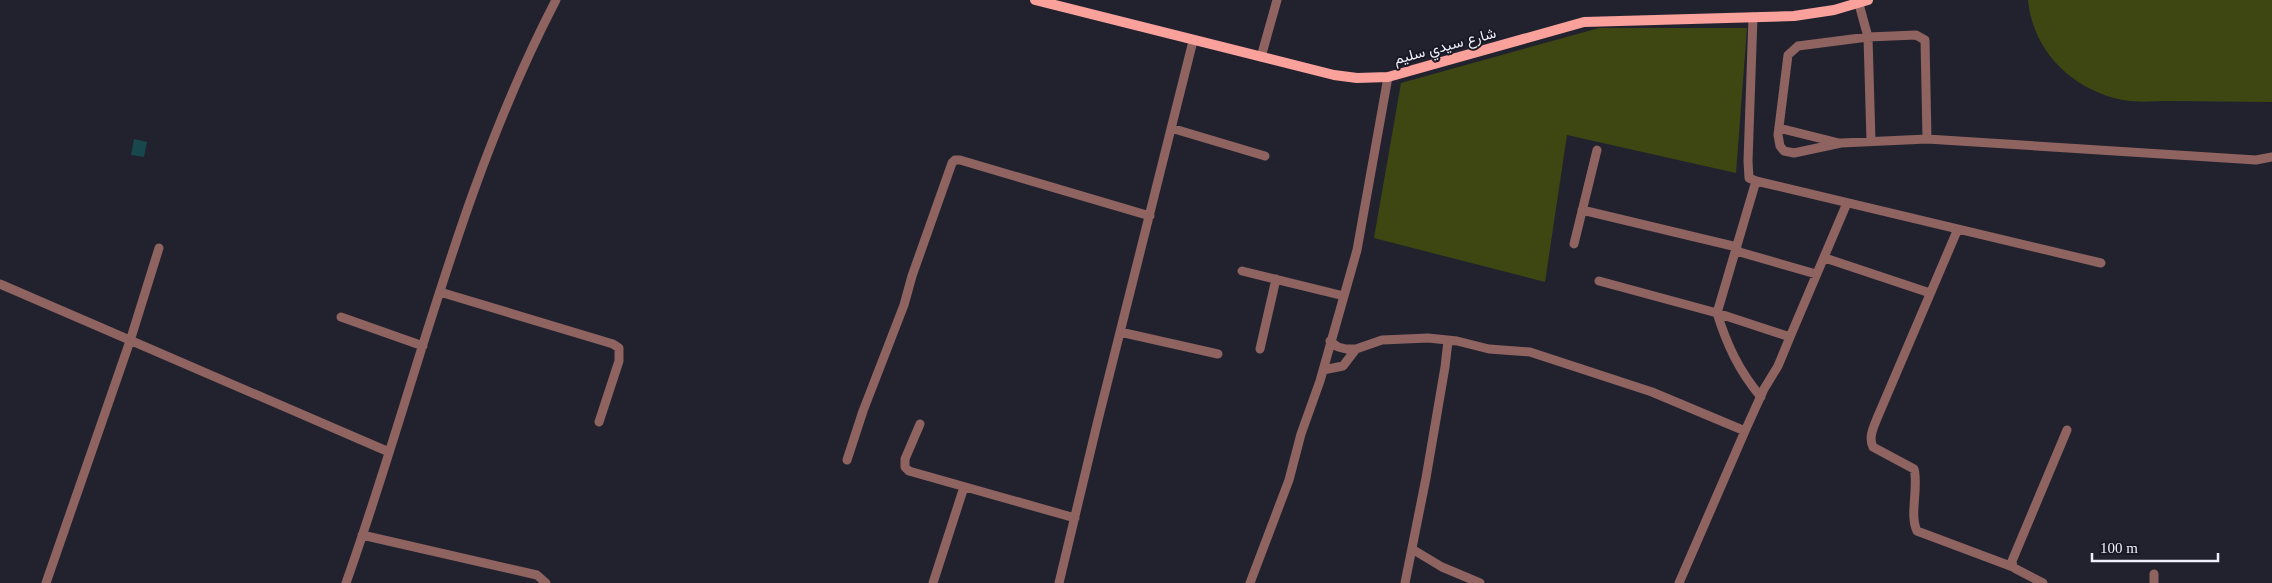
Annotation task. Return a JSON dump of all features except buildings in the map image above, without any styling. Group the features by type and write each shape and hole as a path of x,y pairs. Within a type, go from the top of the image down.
{"main road":[{"name":"شارع سيدي سليم","path":"1040,1 1193,41 1334,75 1356,78 1388,77 1584,22 1814,14 1864,2"}],"street":[{"path":"346,583 465,215 500,122 531,48 556,0"},
{"path":"1261,57 1277,0"},
{"path":"1864,2 1868,37 1871,140"},
{"path":"1753,17 1749,178 1756,182 1957,231 2101,263"},
{"path":"1927,139 1925,40 1916,35 1868,37 1798,46 1788,55 1779,128 1780,146 1784,150 1794,153 1841,143 1871,140 1927,139 2256,160 2272,157"},
{"path":"1059,583 1193,41"},
{"path":"1250,583 1289,480 1301,434 1323,370 1357,250 1388,77"},
{"path":"1172,128 1265,156"},
{"path":"1779,128 1841,143"},
{"path":"1574,244 1597,150"},
{"path":"847,460 863,411 904,305 912,276 952,163 955,160 1150,216"},
{"path":"1756,182 1717,313 1728,348 1736,363 1761,397"},
{"path":"1679,583 1744,430 1778,366 1847,203"},
{"path":"1582,210 1737,249 1816,274"},
{"path":"1957,231 1878,416 1872,432 1871,443 1874,447 1914,469 1916,492 1914,522 1917,531 2013,567 2039,582"},
{"path":"46,583 130,341 159,248"},
{"path":"1825,258 1930,293"},
{"path":"1242,270 1344,296"},
{"path":"1260,349 1276,279"},
{"path":"1599,281 1717,313 1790,337"},
{"path":"0,284 389,452"},
{"path":"440,292 614,344 618,348 619,361 599,422"},
{"path":"341,317 423,346"},
{"path":"1120,332 1218,354"},
{"path":"1330,341 1338,347 1356,349 1382,340 1428,338 1457,341 1489,349 1530,352 1652,392 1744,430"},
{"path":"1405,583 1445,367 1448,341"},
{"path":"1323,370 1343,366 1356,349"},
{"path":"920,424 905,459 905,467 909,471 1075,518"},
{"path":"2013,567 2016,550 2067,430"},
{"path":"934,583 964,487"},
{"path":"362,535 537,576 546,583"},
{"path":"1412,549 1442,567 1480,583"}],"green space":[{"path":"2028,0 2272,0 2272,102 2135,101 2105,95 2072,78 2047,52 2031,19"},
{"path":"1599,28 1747,28 1736,173 1567,135 1545,282 1374,238 1401,83"}],"shaded area":[{"path":"134,139 147,142 144,157 131,155"}]}
